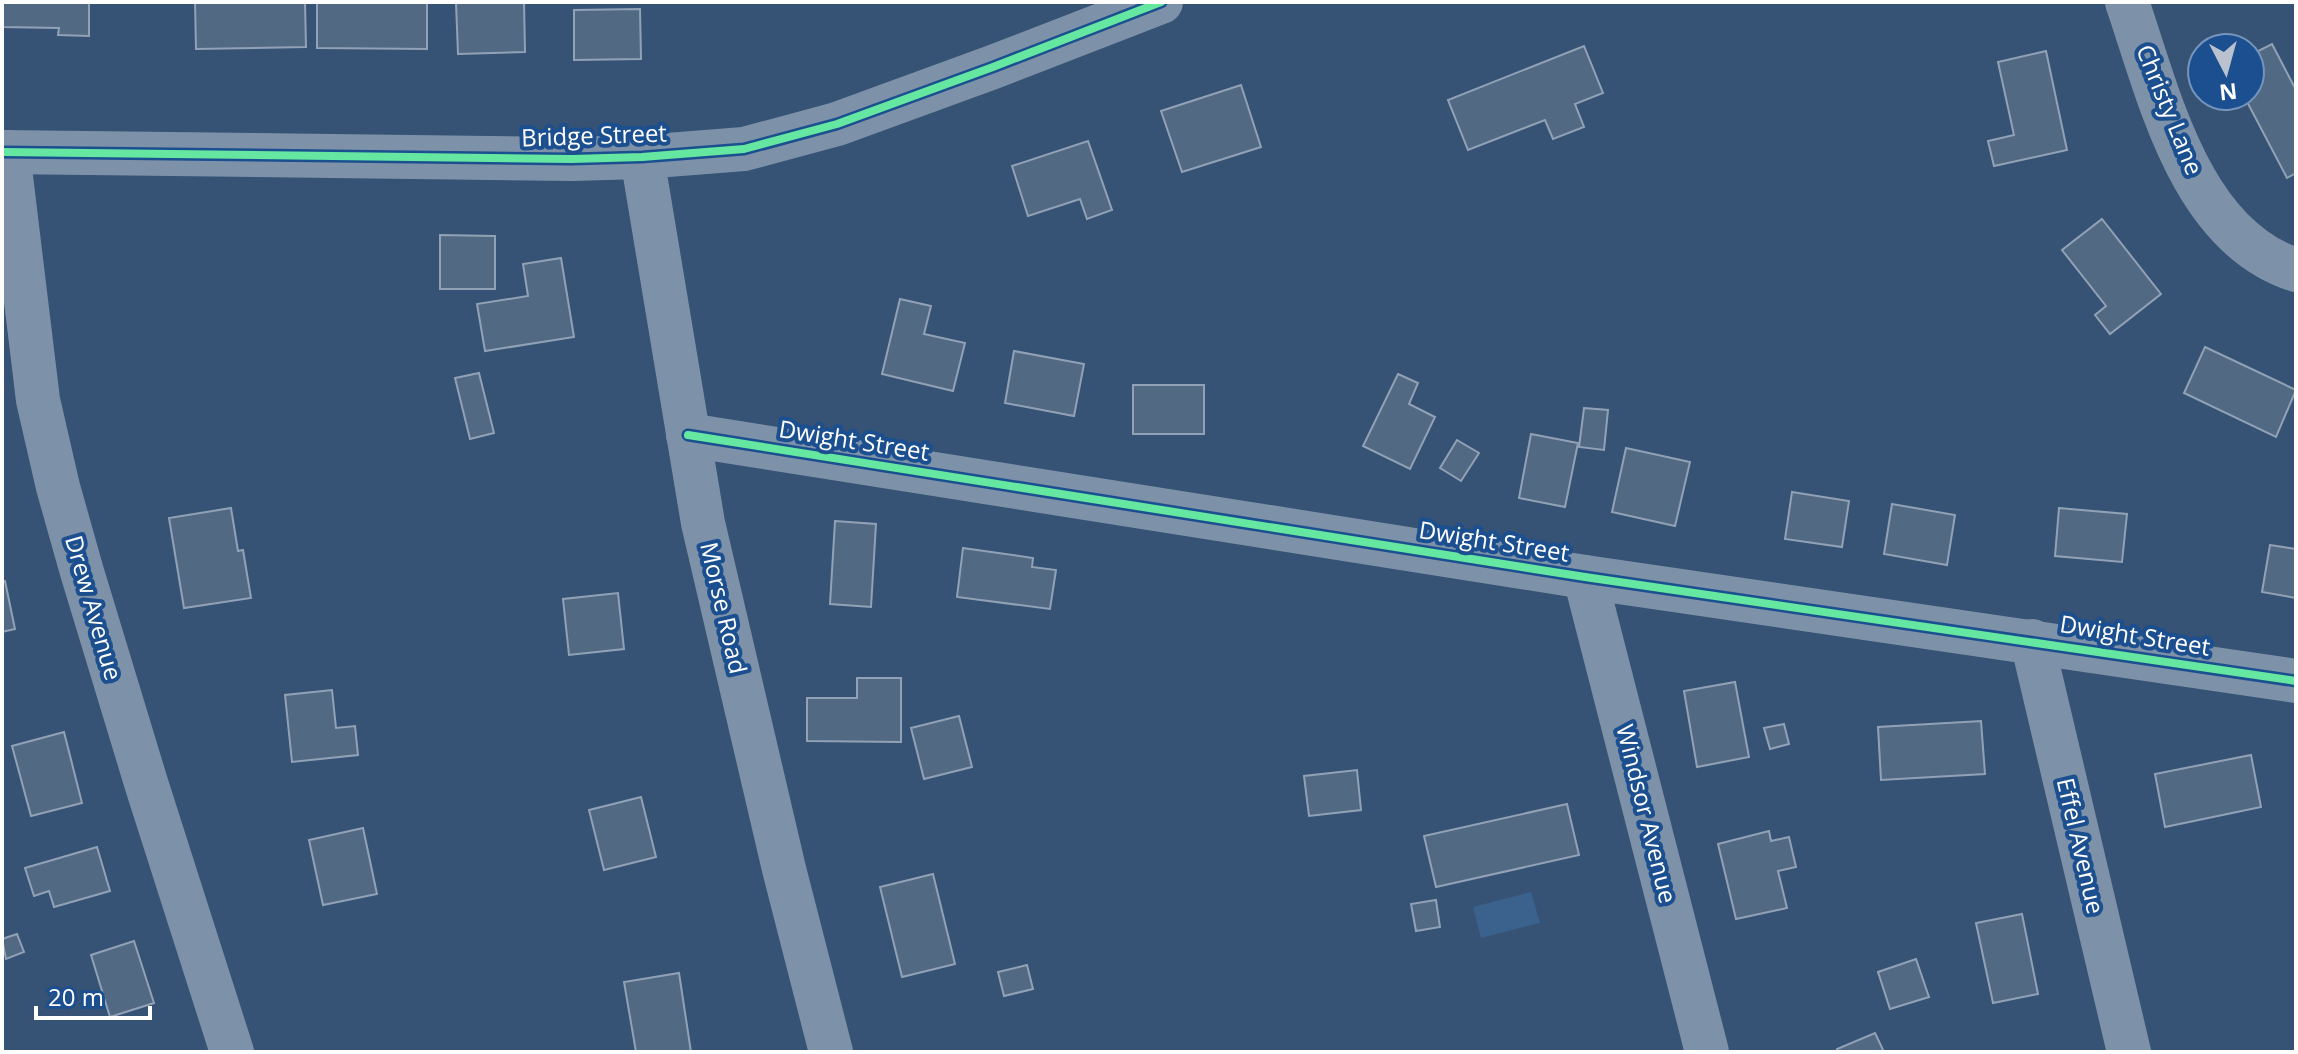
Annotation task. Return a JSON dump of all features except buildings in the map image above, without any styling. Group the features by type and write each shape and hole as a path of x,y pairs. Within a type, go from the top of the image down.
{"street":[{"name":"Bridge Street","path":"5,152 331,158 642,157 744,149 837,124 1160,2"},
{"name":"Christy Lane","path":"2127,2 2170,127 2188,169 2214,208 2246,243 2296,270"},
{"name":"Drew Avenue","path":"5,152 38,400 58,487 142,770 232,1052"},
{"name":"Morse Road","path":"642,157 703,523 784,869 831,1052"},
{"name":"Dwight Street","path":"688,435 1585,577 2296,681"},
{"name":"Windsor Avenue","path":"1585,577 1707,1052"},
{"name":"Effel Avenue","path":"2032,641 2129,1052"}],"water":[{"path":"1531,892 1540,923 1481,938 1473,907"}],"cycle path":[{"path":"2,152 572,159 744,149 837,124 1161,2"},
{"path":"688,435 1585,577 2296,681"}]}
